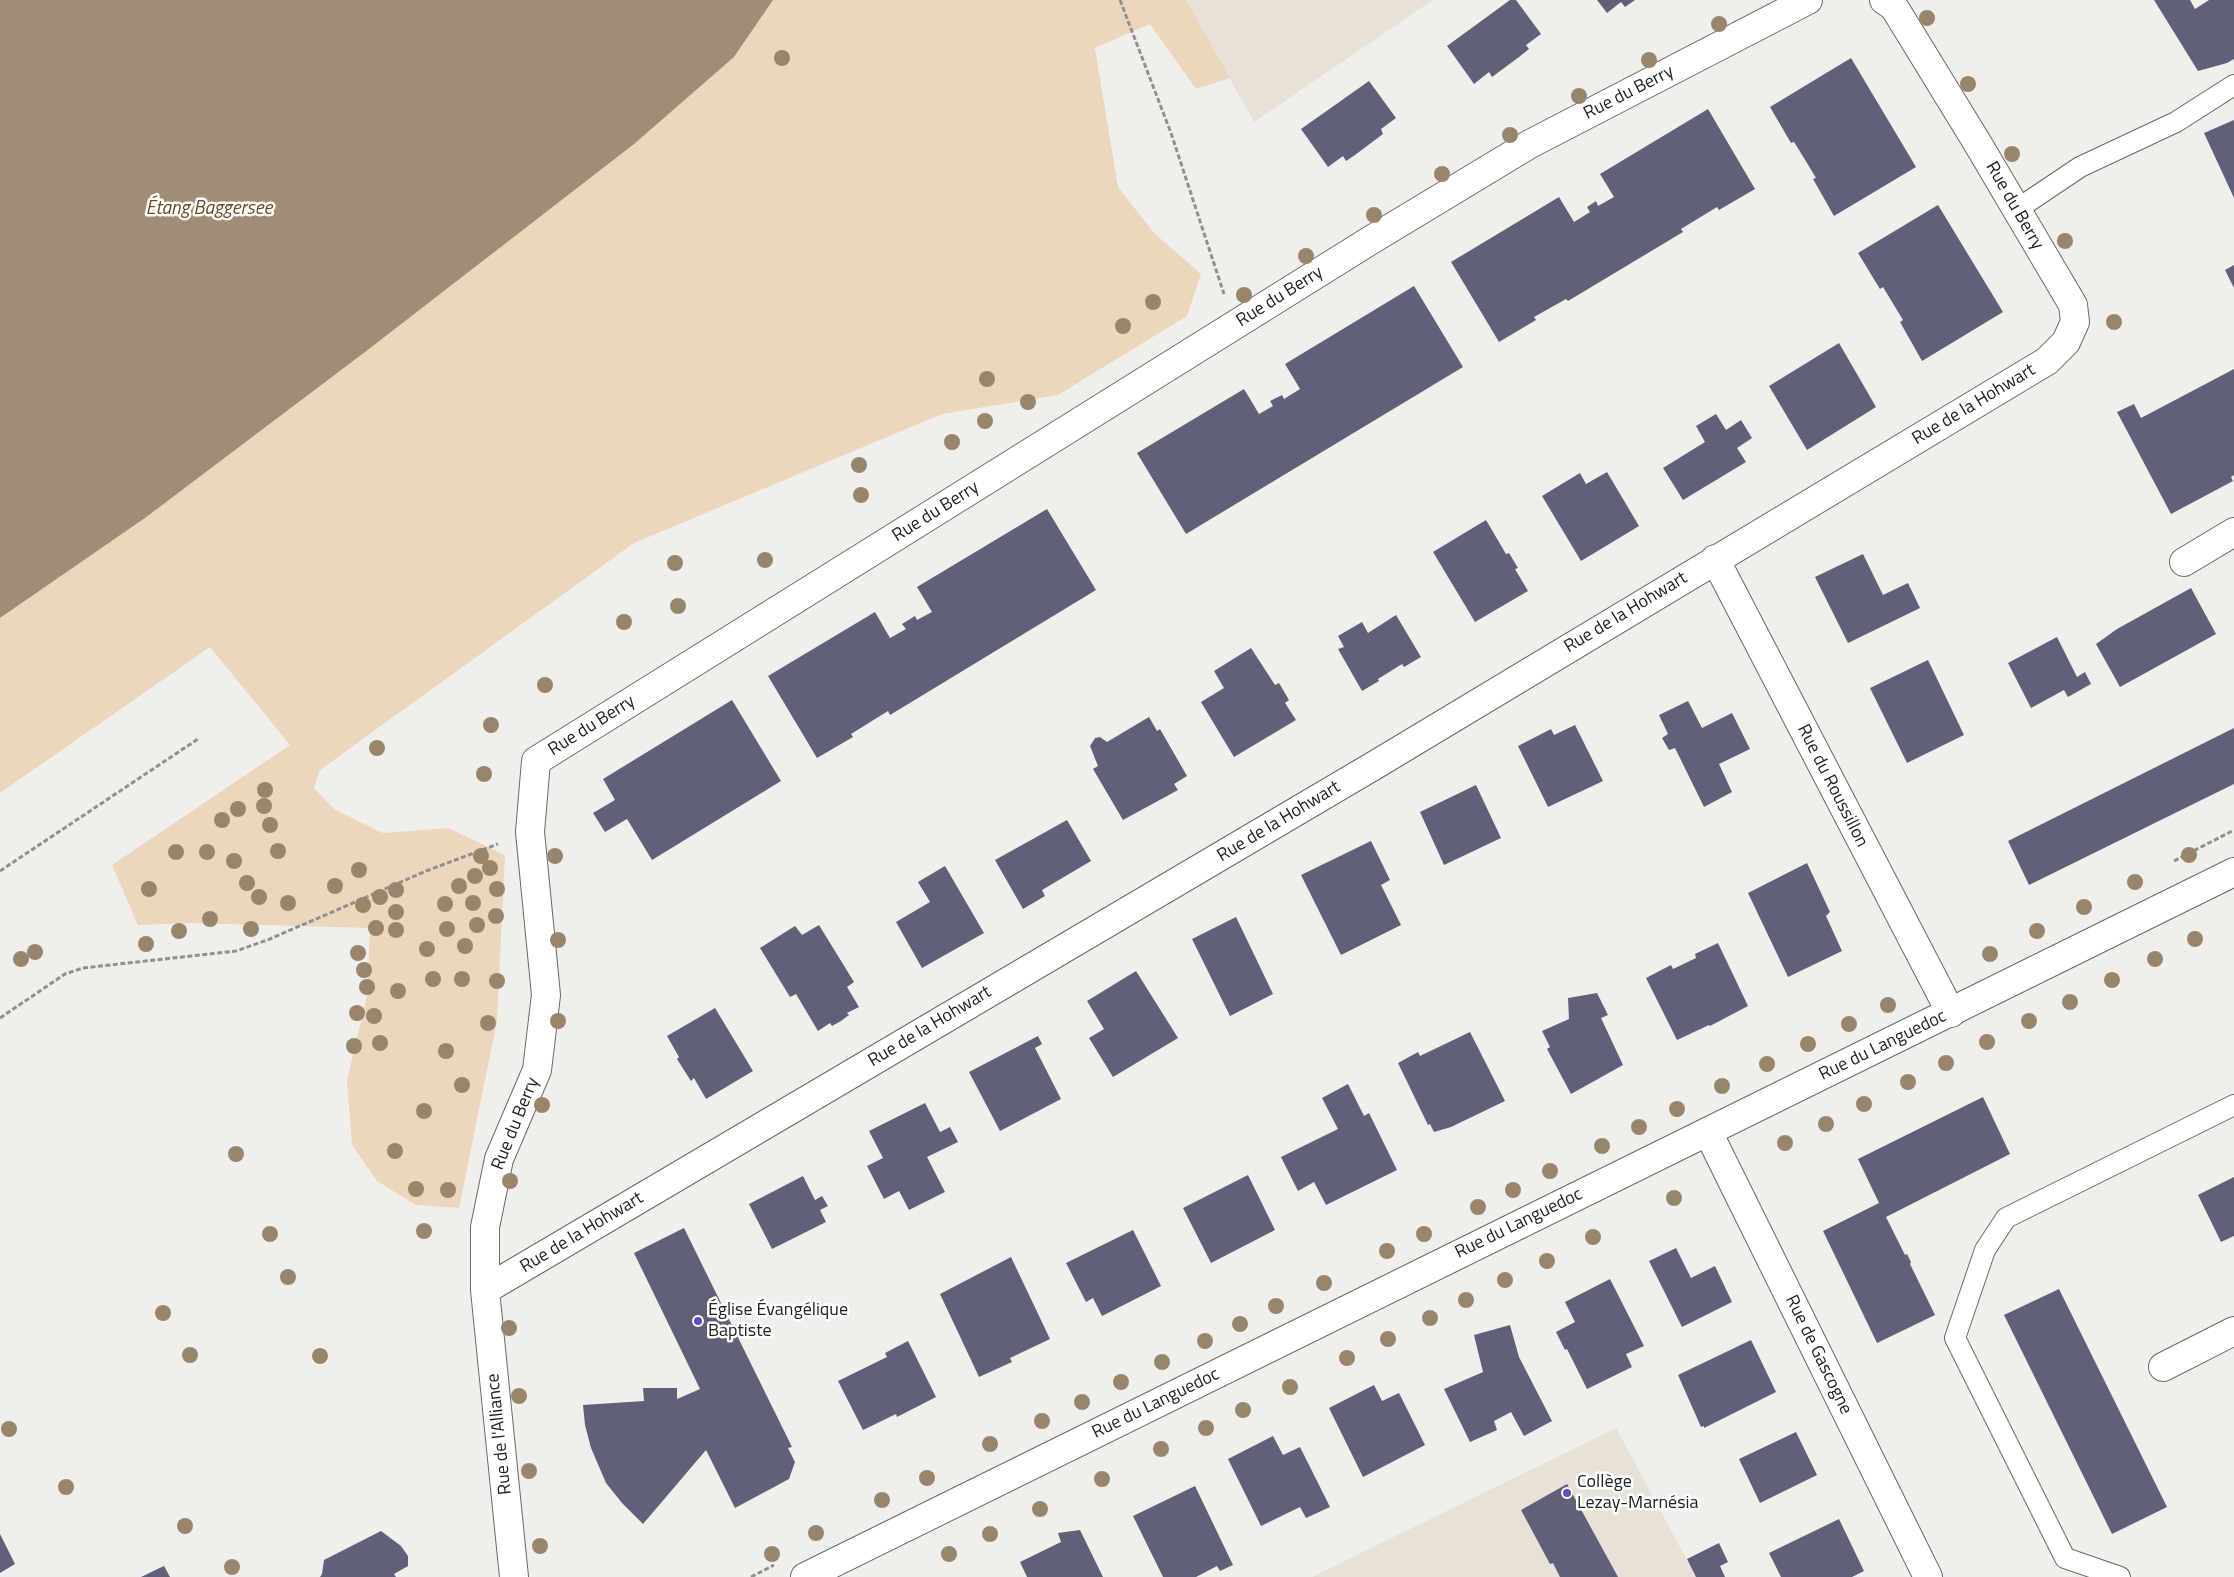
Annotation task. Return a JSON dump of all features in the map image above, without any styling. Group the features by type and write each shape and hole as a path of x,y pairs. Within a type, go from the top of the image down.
{"street":[{"name":"Rue du Berry","path":"485,1290 484,1227 486,1217 498,1159 537,1070 546,995 530,832 536,761 1530,144 1808,0"},
{"name":"Rue du Berry","path":"1884,0 1894,7 2073,305 2075,322 2066,342"},
{"name":"Rue de la Hohwart","path":"485,1290 1358,775 2047,361 2066,342"},
{"path":"2184,562 2234,532"},
{"name":"Rue du Roussillon","path":"1715,559 1951,1013"},
{"name":"Rue du Languedoc","path":"805,1577 2234,872"},
{"name":"Rue de Gascogne","path":"1708,1132 1928,1577"},
{"name":"Rue de l'Alliance","path":"485,1290 514,1577"},
{"path":"2163,1367 2234,1331"}],"lane":[{"path":"2016,210 2080,167 2176,122 2234,85"},
{"path":"2120,1577 2065,1558 1955,1338 1985,1250 2006,1218 2234,1105"}],"path":[{"path":"1120,0 1171,133 1234,326"},
{"path":"0,871 198,739"},
{"path":"0,1018 65,974 83,968 236,951 270,939 426,871 530,832"}],"shaded area":[{"path":"773,0 1186,0 1230,78 1196,89 1150,24 1095,48 1118,187 1154,233 1201,274 1187,316 1058,395 942,414 634,543 320,770 314,788 334,809 383,833 448,828 505,855 497,1021 459,1208 416,1205 377,1181 352,1145 347,1080 367,996 370,928 190,923 138,925 112,865 290,745 210,647 0,793 0,618 145,518 365,352 734,57"},
{"path":"1186,0 1433,0 1254,122"},
{"name":"Collège Lezay-Marnésia","path":"1616,1428 1696,1577 1312,1577"}],"water":[{"name":"Étang Baggersee","path":"0,0 773,0 734,57 634,144 365,352 145,518 0,618"}],"building":[{"path":"1510,0 1516,0 1541,34 1526,45 1529,49 1519,57 1492,77 1489,72 1474,84 1447,46"},
{"path":"1597,0 1635,0 1625,7 1621,2 1607,13"},
{"path":"2154,0 2190,0 2195,9 2209,0 2234,0 2234,59 2227,63 2198,71"},
{"path":"1851,58 1916,167 1834,216 1813,179 1816,178 1794,142 1791,143 1770,107"},
{"path":"1369,81 1396,118 1381,129 1383,134 1355,155 1346,161 1343,156 1328,167 1301,129"},
{"path":"1708,109 1755,189 1719,210 1717,207 1681,229 1683,232 1568,301 1566,299 1534,317 1536,320 1499,342 1451,262 1559,197 1574,222 1590,212 1587,207 1596,201 1598,206 1614,197 1600,174"},
{"path":"2234,120 2234,198 2204,133"},
{"path":"1938,205 2003,312 1922,361 1900,322 1903,320 1883,287 1880,289 1858,253"},
{"path":"2234,265 2234,288 2225,270"},
{"path":"1414,286 1463,367 1186,534 1137,453 1244,389 1259,414 1273,406 1270,401 1282,395 1284,399 1300,389 1285,364"},
{"path":"1839,343 1876,407 1807,450 1769,386"},
{"path":"2234,369 2234,475 2231,477 2233,481 2171,514 2117,412 2134,404 2141,418"},
{"path":"1716,414 1726,430 1741,420 1752,438 1737,448 1746,462 1683,500 1663,468 1705,442 1696,426"},
{"path":"1607,472 1639,526 1581,561 1542,496 1580,473 1586,484"},
{"path":"1047,509 1096,590 890,715 888,711 851,734 853,737 817,758 768,676 875,612 890,638 906,629 902,624 915,616 917,620 932,612 917,587"},
{"path":"1486,520 1506,554 1509,553 1518,568 1515,569 1528,591 1475,622 1433,552"},
{"path":"1863,554 1883,595 1908,583 1920,608 1848,643 1815,577"},
{"path":"2191,588 2216,634 2120,687 2096,644 2117,629"},
{"path":"1396,615 1421,657 1404,667 1402,664 1362,691 1338,649 1344,647 1338,636 1362,622 1368,633"},
{"path":"2057,637 2077,677 2085,672 2091,684 2068,697 2064,690 2031,708 2008,663"},
{"path":"1251,648 1275,685 1279,683 1289,700 1285,703 1296,720 1234,757 1201,702 1224,688 1214,671"},
{"path":"1928,660 1964,735 1907,763 1870,688"},
{"path":"732,700 781,781 652,860 627,819 605,832 593,813 615,800 603,779"},
{"path":"1688,701 1702,728 1732,713 1750,749 1719,764 1732,792 1704,807 1675,748 1669,750 1662,738 1668,734 1659,715"},
{"path":"1149,717 1157,731 1160,729 1187,776 1174,784 1178,790 1123,820 1093,769 1098,766 1090,746 1095,738 1100,737 1107,742"},
{"path":"1575,725 1603,781 1548,807 1518,746 1551,729 1554,735"},
{"path":"2234,728 2234,784 2029,885 2008,841"},
{"path":"1476,785 1501,838 1444,865 1420,812"},
{"path":"1067,820 1091,861 1042,890 1045,896 1023,909 995,860"},
{"path":"1371,841 1390,880 1381,885 1401,925 1341,955 1301,875"},
{"path":"1807,863 1830,912 1826,916 1842,951 1788,977 1748,893"},
{"path":"945,866 984,933 922,968 896,922 930,902 918,882"},
{"path":"1236,917 1273,994 1230,1016 1192,939"},
{"path":"819,925 854,982 847,987 859,1007 847,1013 849,1015 841,1021 832,1026 830,1023 818,1031 796,994 790,997 760,948 795,926 802,935"},
{"path":"1718,943 1748,1006 1710,1026 1677,1040 1646,978 1671,965 1673,969 1696,958 1695,954"},
{"path":"1136,971 1178,1038 1113,1077 1089,1038 1104,1029 1087,1001"},
{"path":"1597,993 1608,1015 1601,1018 1623,1065 1571,1094 1547,1049 1550,1047 1542,1031 1569,1019 1568,998"},
{"path":"715,1008 753,1071 706,1099 694,1078 691,1081 677,1059 679,1057 667,1036"},
{"path":"1470,1032 1505,1101 1451,1127 1434,1132 1430,1124 1428,1125 1398,1063 1418,1052 1420,1056"},
{"path":"1038,1036 1042,1044 1035,1048 1061,1099 1000,1131 969,1072"},
{"path":"1348,1084 1364,1116 1369,1113 1397,1170 1326,1205 1314,1182 1298,1191 1281,1157 1338,1129 1322,1098"},
{"path":"1983,1097 2010,1154 1886,1217 1905,1255 1907,1254 1911,1262 1910,1264 1935,1315 1877,1343 1823,1231 1879,1203 1858,1159"},
{"path":"925,1103 940,1132 950,1127 958,1142 927,1157 945,1192 909,1210 899,1191 884,1199 867,1166 883,1158 869,1131"},
{"path":"1248,1175 1275,1230 1211,1263 1183,1208"},
{"path":"803,1176 815,1200 822,1196 828,1206 820,1210 826,1222 772,1249 749,1204"},
{"path":"2234,1177 2234,1236 2221,1242 2198,1195"},
{"name":"Église Évangélique Baptiste","path":"684,1228 792,1447 788,1448 795,1462 789,1479 735,1508 706,1450 643,1524 622,1503 606,1483 591,1448 585,1425 583,1405 644,1401 643,1388 677,1388 677,1399 700,1389 634,1253"},
{"path":"1133,1230 1161,1286 1102,1316 1093,1298 1086,1302 1066,1263"},
{"path":"1676,1248 1691,1278 1715,1266 1732,1302 1682,1327 1649,1261"},
{"path":"1011,1257 1050,1339 1010,1358 1012,1362 979,1377 940,1294"},
{"path":"1610,1279 1644,1346 1626,1354 1632,1367 1587,1389 1567,1349 1565,1350 1556,1332 1575,1322 1565,1302"},
{"path":"2059,1289 2167,1507 2112,1534 2004,1315"},
{"path":"1510,1325 1519,1357 1552,1421 1524,1436 1511,1412 1494,1421 1497,1430 1470,1442 1444,1389 1483,1372 1474,1335"},
{"path":"1751,1340 1776,1392 1704,1428 1704,1426 1701,1427 1678,1375"},
{"path":"908,1341 936,1397 897,1417 896,1414 863,1430 838,1381 887,1357 885,1353"},
{"path":"1374,1385 1382,1401 1399,1393 1425,1445 1363,1477 1329,1408"},
{"path":"1796,1432 1817,1475 1760,1503 1739,1459"},
{"path":"1273,1436 1283,1455 1300,1447 1330,1507 1306,1518 1300,1507 1261,1526 1228,1459"},
{"path":"1567,1484 1618,1577 1560,1577 1553,1563 1550,1564 1521,1510"},
{"path":"1195,1486 1233,1565 1220,1571 1217,1566 1196,1577 1163,1577 1133,1516"},
{"path":"1839,1519 1864,1571 1852,1577 1781,1577 1769,1553"},
{"path":"1080,1530 1103,1577 1027,1577 1020,1562 1061,1542 1058,1533"},
{"path":"381,1531 401,1546 408,1556 408,1566 394,1574 396,1577 320,1577 324,1560"},
{"path":"0,1534 15,1564 0,1573"},
{"path":"1719,1543 1728,1562 1720,1566 1725,1577 1696,1577 1687,1559"},
{"path":"164,1566 170,1577 141,1577"}],"place":[{"name":"Église Évangélique Baptiste","path":"698,1321"},
{"name":"Collège Lezay-Marnésia","path":"1567,1493"}]}
